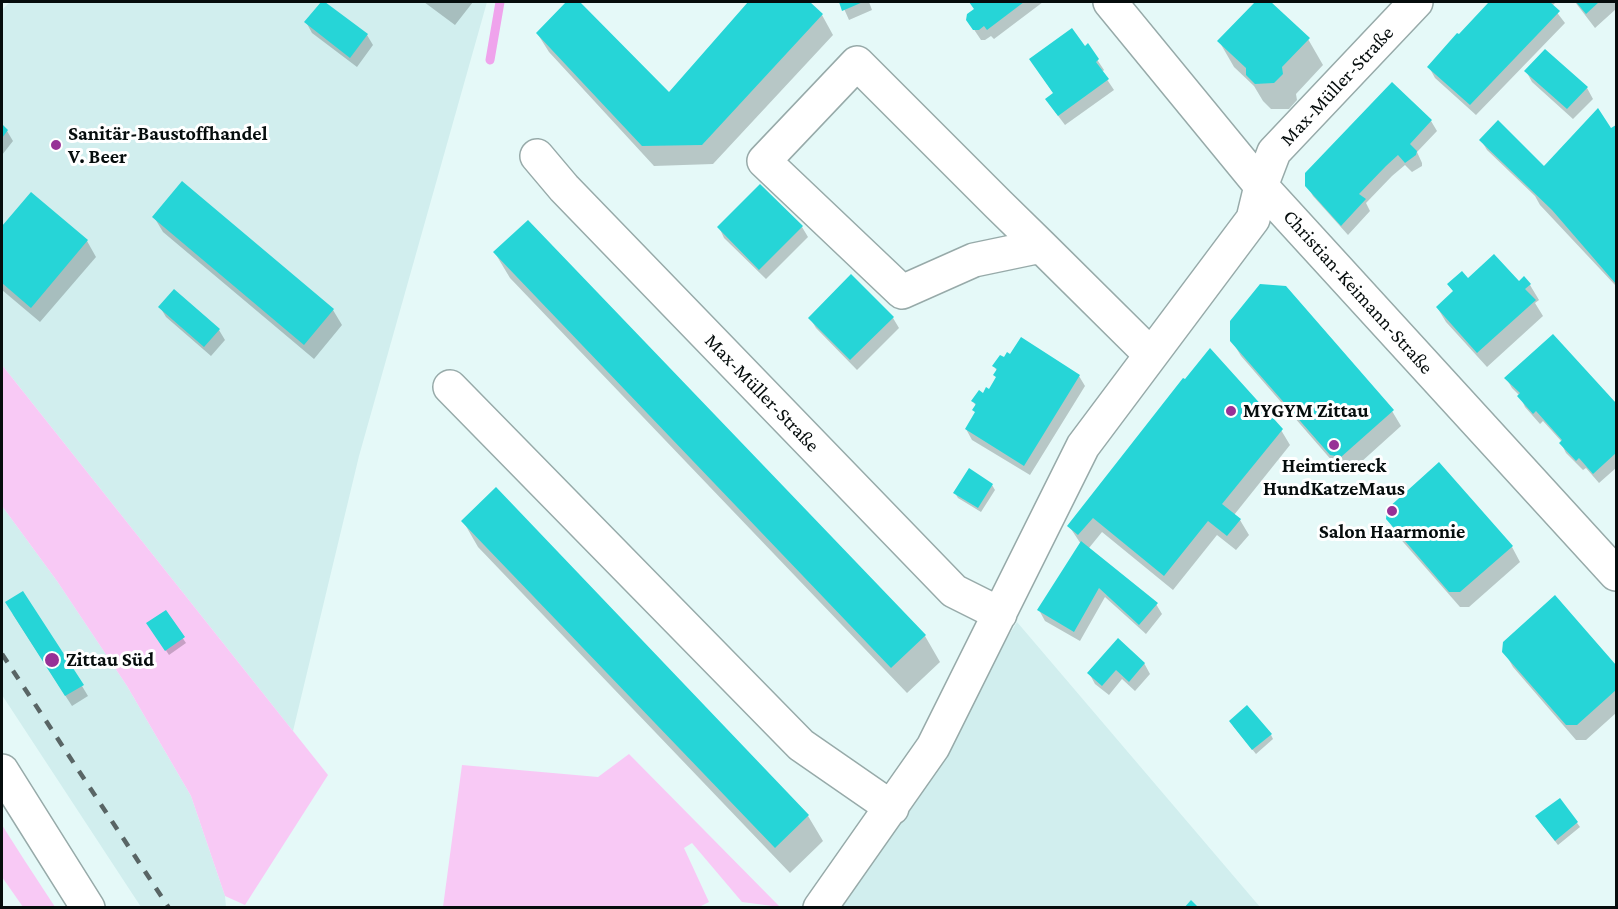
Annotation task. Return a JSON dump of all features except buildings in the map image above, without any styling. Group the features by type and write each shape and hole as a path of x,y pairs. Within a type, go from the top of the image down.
{"street":[{"name":"Christian-Keimann-Straße","path":"1110,2 1261,186 1617,574"},
{"name":"Max-Müller-Straße","path":"820,908 933,747 1083,447 1253,219 1261,186 1274,153 1416,2"},
{"path":"1041,246 974,260 902,292 764,161 857,63 1041,246 1151,356"},
{"name":"Max-Müller-Straße","path":"537,156 564,188 954,591 1000,614"},
{"path":"450,387 801,745 892,808"},
{"path":"2,771 88,908"}],"shaded area":[{"path":"10,2 487,2 359,456 293,731 2,365 2,10"},
{"path":"2,365 328,775 245,905 225,896 191,796 127,686 57,581 2,506"},
{"path":"2,506 57,581 127,686 191,796 225,896 226,907 141,907 2,695"},
{"path":"1017,622 1260,907 841,908"},
{"path":"629,754 780,907 742,902 692,843 684,848 709,902 699,907 443,907 462,765 598,777"},
{"path":"2,825 55,907 23,907 2,877"}],"waterway":[{"path":"490,60 500,2"}],"railway":[{"path":"2,654 169,908"}],"place":[{"name":"Sanitär-Baustoffhandel V. Beer","path":"56,145"},
{"name":"MYGYM Zittau","path":"1231,411"},
{"name":"Heimtiereck HundKatzeMaus","path":"1334,445"},
{"name":"Salon Haarmonie","path":"1392,511"},
{"name":"Zittau Süd","path":"52,660"}]}
